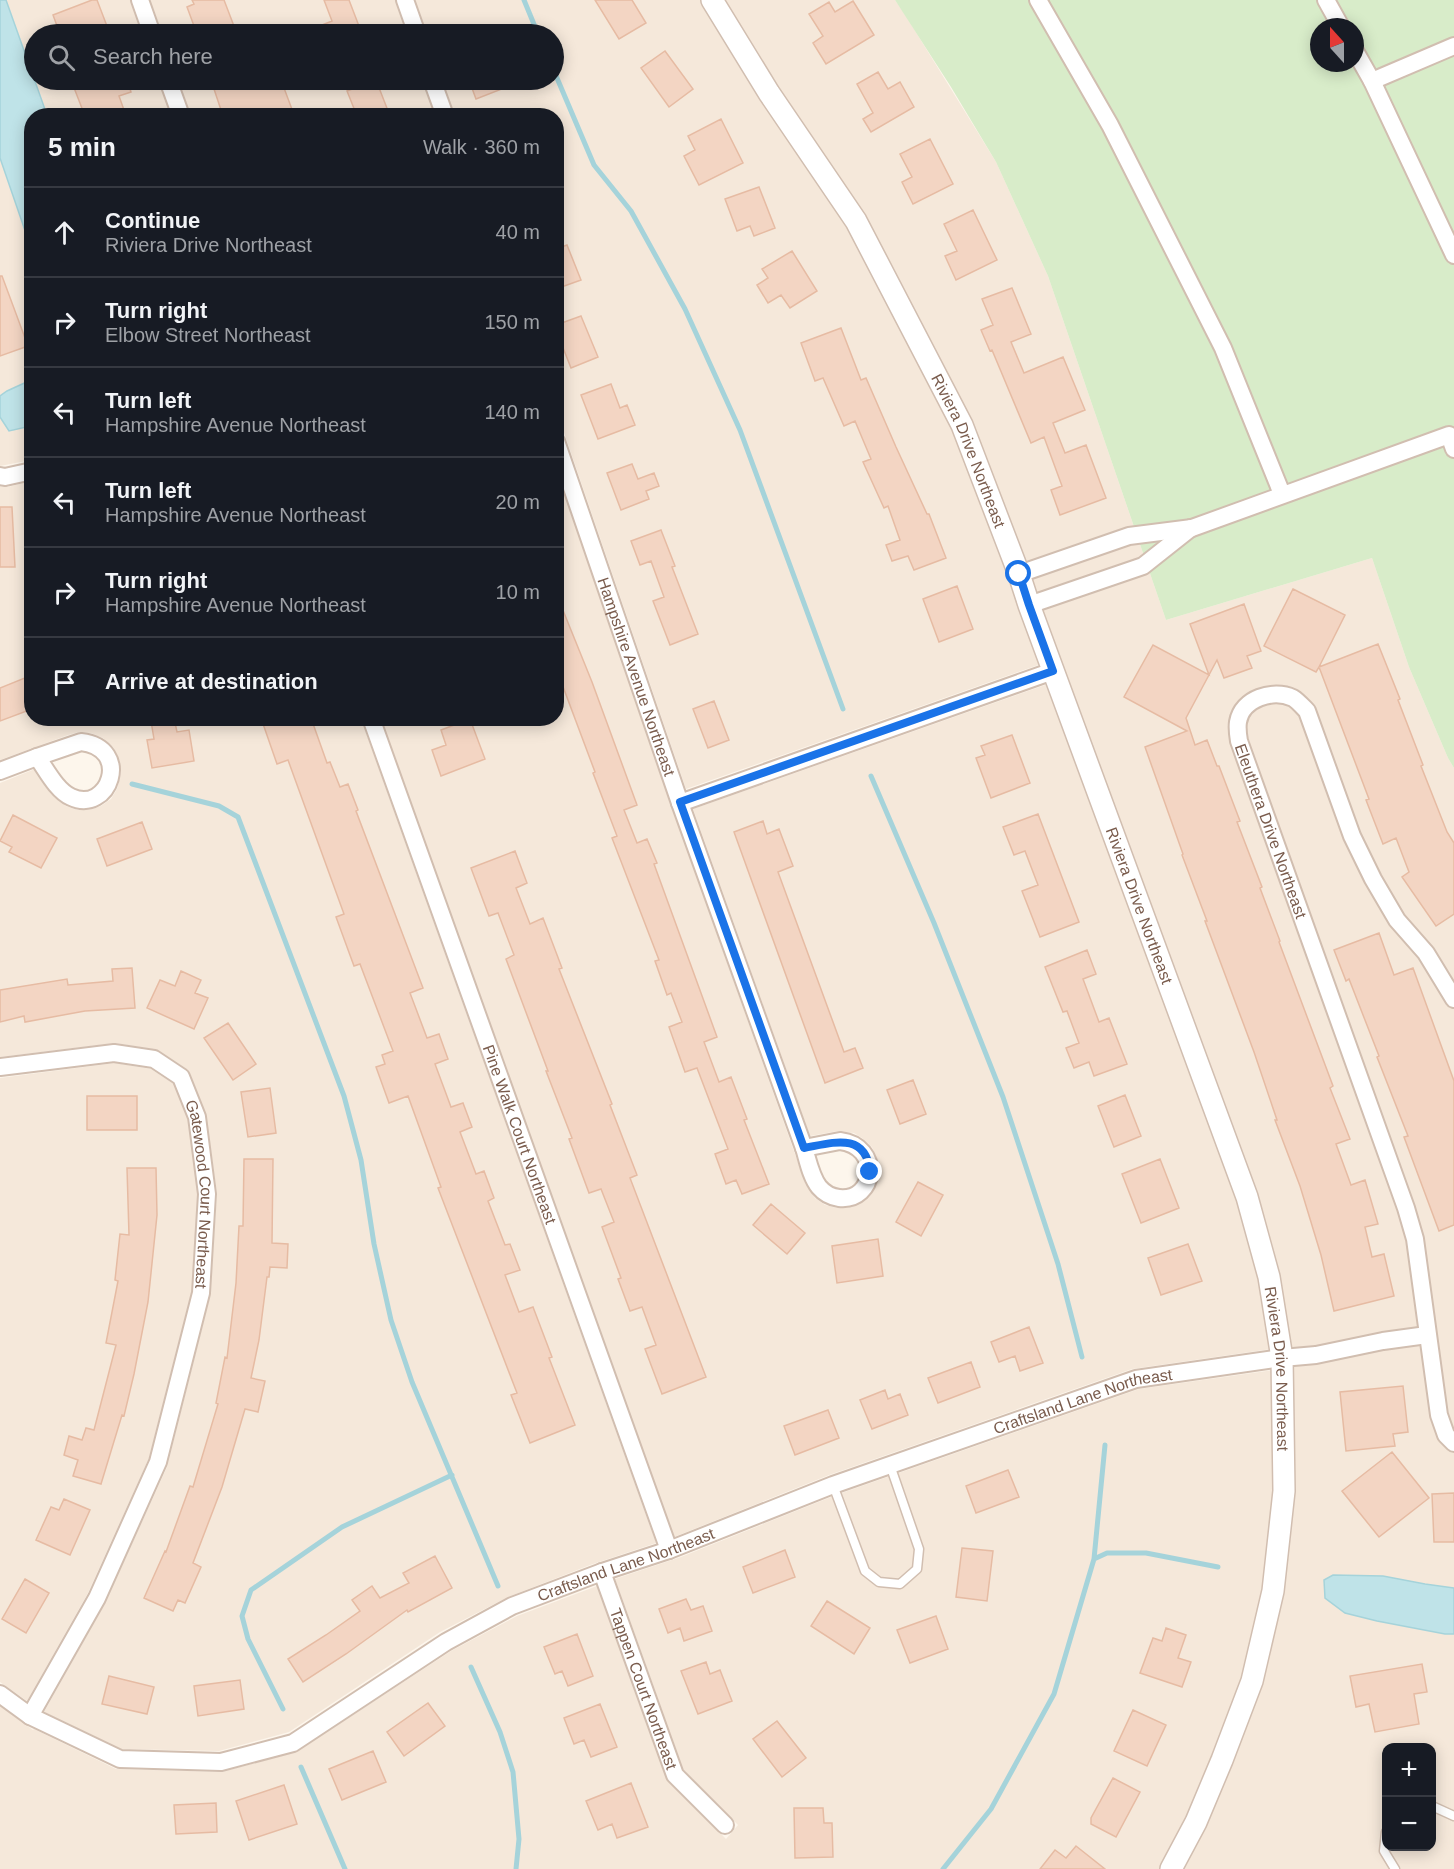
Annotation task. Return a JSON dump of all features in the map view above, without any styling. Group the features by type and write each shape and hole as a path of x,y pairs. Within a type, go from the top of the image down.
{"street":[{"path":"140,0 148,24"},
{"path":"405,0 413,24"},
{"name":"Riviera Drive Northeast","path":"712,0 769,93 856,222 962,425 1019,574 1247,1197 1269,1277 1282,1358 1284,1491 1273,1591 1251,1682 1196,1822 1171,1869"},
{"path":"1038,0 1110,125 1223,348 1282,494"},
{"path":"1326,0 1336,18"},
{"path":"1372,81 1454,46"},
{"path":"1364,67 1454,255"},
{"path":"172,90 178,108"},
{"path":"436,90 442,108"},
{"path":"1019,574 1129,536 1192,528 1282,494 1452,439"},
{"name":"Hampshire Avenue Northeast","path":"564,464 680,802 804,1148"},
{"path":"0,476 24,472"},
{"path":"1029,605 1143,566 1192,528"},
{"path":"680,802 1053,671"},
{"name":"Eleuthera Drive Northeast","path":"1454,999 1426,953 1397,920 1373,879 1352,836 1307,711 1294,699 1281,694 1263,696 1246,706 1238,720 1239,741 1406,1208 1415,1239 1439,1415 1446,1435 1454,1443"},
{"name":"Pine Walk Court Northeast","path":"374,726 669,1550"},
{"path":"0,771 37,757"},
{"name":"Gatewood Court Northeast","path":"0,1067 114,1053 154,1059 181,1077 197,1117 207,1194 201,1293 158,1462 97,1598 30,1716"},
{"path":"1282,1358 1316,1355 1383,1341 1427,1335"},
{"name":"Craftsland Lane Northeast","path":"0,1694 30,1716 120,1759 221,1762 293,1743 446,1642 512,1606 669,1550 833,1485 1136,1379 1282,1358"},
{"name":"Tappen Court Northeast","path":"602,1572 675,1775 725,1825"}],"lane":[{"path":"833,1485 865,1571 879,1582 900,1584 917,1569 919,1549 890,1465"},
{"path":"1436,1808 1454,1816"},
{"path":"1384,1851 1395,1869"}],"shaded area":[{"path":"6,0 130,0 138,24 24,24 24,51"},
{"path":"150,0 395,0 403,24 158,24"},
{"path":"415,0 701,0 761,98 848,227 953,429 1041,664 686,789 564,432 564,108 452,108 446,90 564,90 564,24 423,24"},
{"path":"723,0 895,0 996,162 1048,276 1166,620 1372,558 1409,667 1454,768 1454,1588 1425,1584 1325,1580 1325,1598 1345,1613 1377,1621 1454,1634 1454,1869 1183,1869 1261,1685 1293,1366 1278,1276 970,421 777,87"},
{"path":"38,90 162,90 168,108 45,108"},
{"path":"182,90 426,90 433,108 188,108"},
{"path":"0,158 24,226 24,383 0,396"},
{"path":"0,417 9,431 24,428 24,461 0,466"},
{"path":"24,483 24,726 364,726 656,1543 590,1565 508,1597 440,1632 289,1732 219,1751 121,1749 44,1712 105,1603 167,1467 210,1296 217,1194 206,1116 190,1073 158,1050 115,1043 0,1057 0,783 35,769 56,798 66,806 77,810 92,809 111,799 117,789 121,773 119,759 113,747 103,738 91,733 79,732 68,735 0,760 0,486 8,487"},
{"path":"564,491 668,796 806,1185 815,1198 825,1205 837,1208 857,1205 869,1196 876,1186 879,1173 877,1159 872,1147 854,1133 838,1131 810,1136 693,809 1048,684 1238,1200 1260,1279 1271,1349 1132,1369 829,1475 674,1537 384,726 564,726"},
{"path":"115,1063 151,1069 174,1084 188,1119 198,1194 192,1290 149,1458 88,1593 27,1701 0,1682 0,1078"},
{"path":"1273,1370 1274,1490 1263,1588 1242,1678 1214,1755 1187,1817 1160,1869 0,1869 0,1706 33,1730 116,1769 222,1772 296,1752 451,1651 517,1616 597,1586 666,1778 726,1839 738,1825 683,1769 615,1579 681,1557 836,1495 1139,1389"}],"green space":[{"path":"895,0 1454,0 1454,768 1409,667 1372,558 1166,620 1048,276 996,162"}],"water":[{"path":"0,0 6,0 24,50 24,90 38,90 45,108 24,108 24,228 0,158"},
{"path":"24,383 24,428 9,431 0,417 0,396"},
{"path":"1333,1575 1383,1576 1454,1588 1454,1634 1377,1621 1345,1613 1325,1598 1324,1580"}],"building":[{"path":"97,0 106,24 56,24 53,15"},
{"path":"192,0 224,0 233,24 193,24 187,7 194,4"},
{"path":"324,0 349,0 358,24 325,24 332,21"},
{"path":"595,0 632,0 646,23 619,39"},
{"path":"853,1 874,35 826,64 813,43 823,36 809,14 829,2 835,12"},
{"path":"665,51 693,89 669,107 641,68"},
{"path":"878,72 888,89 900,82 914,107 871,132 863,119 873,113 857,84"},
{"path":"75,90 130,90 131,92 119,96 123,108 82,108"},
{"path":"214,90 285,90 292,108 220,108"},
{"path":"380,90 387,108 354,108 347,91"},
{"path":"473,90 499,90 476,99"},
{"path":"721,119 743,163 699,185 684,156 695,150 688,136"},
{"path":"930,139 953,184 913,204 902,182 912,177 900,154"},
{"path":"759,187 775,228 754,236 750,226 737,231 725,199"},
{"path":"973,210 997,260 956,280 945,256 957,251 944,224"},
{"path":"567,245 581,280 564,286 564,246"},
{"path":"792,251 817,291 790,308 781,295 768,303 757,285 768,278 762,269"},
{"path":"0,276 2,276 24,335 24,347 0,356"},
{"path":"1012,288 1031,334 1011,342 1024,373 1063,357 1085,410 1053,423 1065,453 1086,445 1106,498 1060,515 1051,490 1062,486 1044,437 1031,443 992,350 990,351 981,330 993,325 982,299"},
{"path":"581,316 598,357 571,368 564,350 564,322"},
{"path":"841,328 861,380 866,378 927,514 929,514 946,558 914,570 908,556 892,561 886,545 900,540 888,506 884,508 863,462 871,459 855,421 844,426 823,378 815,381 801,343"},
{"path":"611,384 620,408 627,405 635,425 598,439 581,395"},
{"path":"632,464 638,479 654,473 659,486 646,491 649,499 621,510 607,473"},
{"path":"0,507 12,507 15,567 0,567"},
{"path":"661,530 675,566 672,567 698,634 670,645 653,601 664,597 651,561 640,565 631,541"},
{"path":"957,586 973,629 939,642 923,599"},
{"path":"1293,589 1345,615 1316,672 1264,646"},
{"path":"1244,604 1261,651 1247,656 1252,668 1224,678 1217,660 1209,675 1190,624"},
{"path":"564,613 637,805 624,810 637,843 647,839 657,863 654,864 717,1037 704,1042 719,1082 731,1077 747,1119 744,1120 769,1184 742,1194 736,1180 726,1184 715,1154 728,1149 697,1068 685,1072 669,1027 682,1022 671,993 667,995 655,961 659,960 612,838 617,836 593,773 595,772 564,689"},
{"path":"1378,644 1400,699 1398,700 1423,765 1421,766 1447,832 1454,843 1454,914 1436,926 1402,877 1409,872 1396,838 1383,844 1366,800 1369,799 1319,667"},
{"path":"1153,645 1209,675 1186,718 1195,745 1207,740 1240,821 1237,822 1350,1139 1336,1144 1351,1185 1365,1180 1378,1224 1365,1227 1372,1257 1384,1254 1394,1296 1334,1311 1321,1255 1300,1186 1145,747 1187,731 1124,697"},
{"path":"24,678 24,712 0,721 0,688"},
{"path":"714,701 729,740 708,748 693,709"},
{"path":"152,726 176,726 177,732 189,730 194,761 152,768 147,740 154,739"},
{"path":"264,726 314,726 327,763 330,762 340,787 348,784 358,810 356,811 423,988 410,993 427,1038 439,1034 448,1059 435,1064 451,1107 463,1103 472,1127 460,1132 476,1174 484,1171 494,1198 488,1201 505,1245 510,1244 520,1270 505,1275 519,1312 533,1307 552,1357 549,1358 575,1425 530,1443 511,1395 517,1393 438,1188 441,1187 408,1096 389,1103 376,1067 385,1064 382,1055 393,1051 360,964 354,966 336,917 344,914 288,760 277,764"},
{"path":"452,726 473,726 485,759 441,776 432,750 446,745 441,730"},
{"path":"1012,735 1030,783 991,798 976,758 985,755 981,746"},
{"path":"1038,814 1079,922 1040,937 1022,891 1038,885 1025,851 1014,855 1003,827"},
{"path":"13,815 57,838 41,868 9,852 12,847 0,841"},
{"path":"763,821 767,834 779,829 793,866 778,872 844,1052 855,1048 863,1068 825,1083 734,832"},
{"path":"142,822 152,849 107,866 97,839"},
{"path":"515,851 527,883 516,888 530,924 543,918 562,968 559,969 637,1175 630,1178 706,1377 662,1394 645,1349 656,1345 642,1307 630,1311 618,1279 621,1278 602,1227 614,1222 601,1189 589,1193 569,1139 572,1138 506,959 514,955 498,913 489,916 471,868"},
{"path":"1379,933 1394,975 1413,968 1454,1081 1454,1225 1439,1231 1404,1137 1408,1136 1377,1057 1379,1056 1349,979 1346,981 1334,950"},
{"path":"1087,950 1096,974 1083,979 1099,1022 1109,1018 1127,1064 1094,1076 1089,1062 1074,1068 1066,1048 1079,1043 1067,1011 1063,1012 1045,967"},
{"path":"132,968 135,1008 85,1011 25,1022 24,1016 0,1022 0,990 67,979 68,985 113,981 112,969"},
{"path":"181,971 201,980 195,993 208,998 194,1029 147,1008 160,980 175,986"},
{"path":"228,1023 256,1064 233,1080 204,1038"},
{"path":"913,1080 926,1114 900,1124 887,1090"},
{"path":"270,1088 276,1133 248,1137 241,1092"},
{"path":"1125,1095 1141,1136 1114,1147 1098,1106"},
{"path":"87,1096 137,1096 137,1130 87,1130"},
{"path":"244,1159 273,1159 272,1243 288,1244 287,1268 270,1267 269,1277 267,1277 259,1340 251,1378 265,1381 258,1412 245,1409 222,1487 193,1563 201,1567 185,1603 178,1600 173,1611 144,1598 166,1552 190,1486 193,1487 218,1404 216,1403 225,1357 227,1358 236,1283 239,1226 243,1226"},
{"path":"1160,1159 1179,1208 1141,1223 1122,1174"},
{"path":"127,1168 156,1168 157,1215 148,1302 134,1374 124,1416 122,1415 101,1484 73,1476 78,1460 64,1455 69,1436 82,1440 86,1428 94,1430 116,1345 106,1343 118,1281 115,1280 120,1234 129,1235"},
{"path":"918,1182 943,1195 921,1236 896,1222"},
{"path":"771,1204 805,1233 787,1254 753,1225"},
{"path":"878,1239 883,1276 837,1283 832,1246"},
{"path":"1188,1244 1202,1281 1161,1295 1148,1258"},
{"path":"1029,1327 1043,1363 1020,1371 1015,1356 999,1362 991,1342"},
{"path":"971,1362 980,1387 938,1403 928,1378"},
{"path":"1403,1386 1408,1432 1393,1434 1395,1446 1346,1451 1340,1392"},
{"path":"885,1390 888,1399 900,1394 908,1415 872,1429 860,1400"},
{"path":"828,1410 839,1438 795,1455 784,1426"},
{"path":"1392,1452 1429,1498 1379,1537 1342,1491"},
{"path":"1008,1470 1019,1497 976,1513 966,1486"},
{"path":"1454,1493 1454,1542 1434,1542 1432,1494"},
{"path":"64,1499 90,1510 70,1555 36,1540 51,1507 59,1510"},
{"path":"962,1548 993,1551 987,1601 956,1597"},
{"path":"785,1550 795,1577 753,1593 743,1567"},
{"path":"435,1556 452,1588 408,1612 407,1610 303,1682 288,1659 360,1611 352,1600 372,1586 380,1598 409,1583 403,1573"},
{"path":"25,1579 49,1593 26,1633 2,1619"},
{"path":"686,1599 691,1610 703,1606 712,1631 684,1641 680,1628 668,1633 659,1609"},
{"path":"827,1601 870,1628 854,1654 811,1626"},
{"path":"936,1616 948,1649 910,1663 897,1630"},
{"path":"1166,1628 1186,1635 1178,1658 1191,1662 1182,1687 1140,1673 1153,1638 1162,1641"},
{"path":"577,1634 593,1676 568,1686 562,1671 555,1674 544,1647"},
{"path":"706,1662 710,1674 720,1670 732,1701 698,1714 681,1671"},
{"path":"1422,1664 1427,1692 1414,1694 1419,1724 1375,1732 1369,1704 1356,1707 1350,1676"},
{"path":"109,1676 154,1687 147,1714 102,1704"},
{"path":"240,1680 244,1709 198,1716 194,1686"},
{"path":"428,1703 445,1726 404,1756 387,1732"},
{"path":"600,1704 617,1747 591,1757 584,1740 574,1744 564,1718"},
{"path":"1133,1710 1166,1725 1147,1766 1114,1751"},
{"path":"777,1721 806,1758 782,1777 753,1739"},
{"path":"373,1751 386,1782 342,1800 329,1769"},
{"path":"1113,1778 1140,1792 1116,1837 1091,1824 1091,1818"},
{"path":"631,1783 648,1827 617,1838 612,1824 598,1830 586,1801"},
{"path":"284,1785 297,1824 249,1840 236,1801"},
{"path":"216,1803 217,1832 176,1834 174,1805"},
{"path":"794,1808 823,1808 824,1823 832,1823 833,1857 795,1858"},
{"path":"1076,1846 1105,1869 1040,1869 1055,1850 1066,1858"}],"waterway":[{"path":"524,0 534,24"},
{"path":"562,90 594,165 631,211 685,309 740,430 843,709"},
{"path":"871,776 934,923 1003,1097 1058,1264 1082,1357"},
{"path":"132,784 219,806 238,817 344,1096 361,1160 374,1244 391,1320 412,1382 498,1586"},
{"path":"943,1869 991,1809 1054,1694 1094,1559 1105,1445"},
{"path":"283,1709 248,1639 242,1616 251,1590 342,1527 452,1475"},
{"path":"1094,1559 1107,1553 1146,1553 1218,1567"},
{"path":"471,1667 500,1732 513,1772 519,1839 516,1869"},
{"path":"301,1767 345,1869"}],"route":[{"path":"870,1172 865,1154 850,1142 840,1141 804,1148 680,802 1053,671 1019,574"}]}
